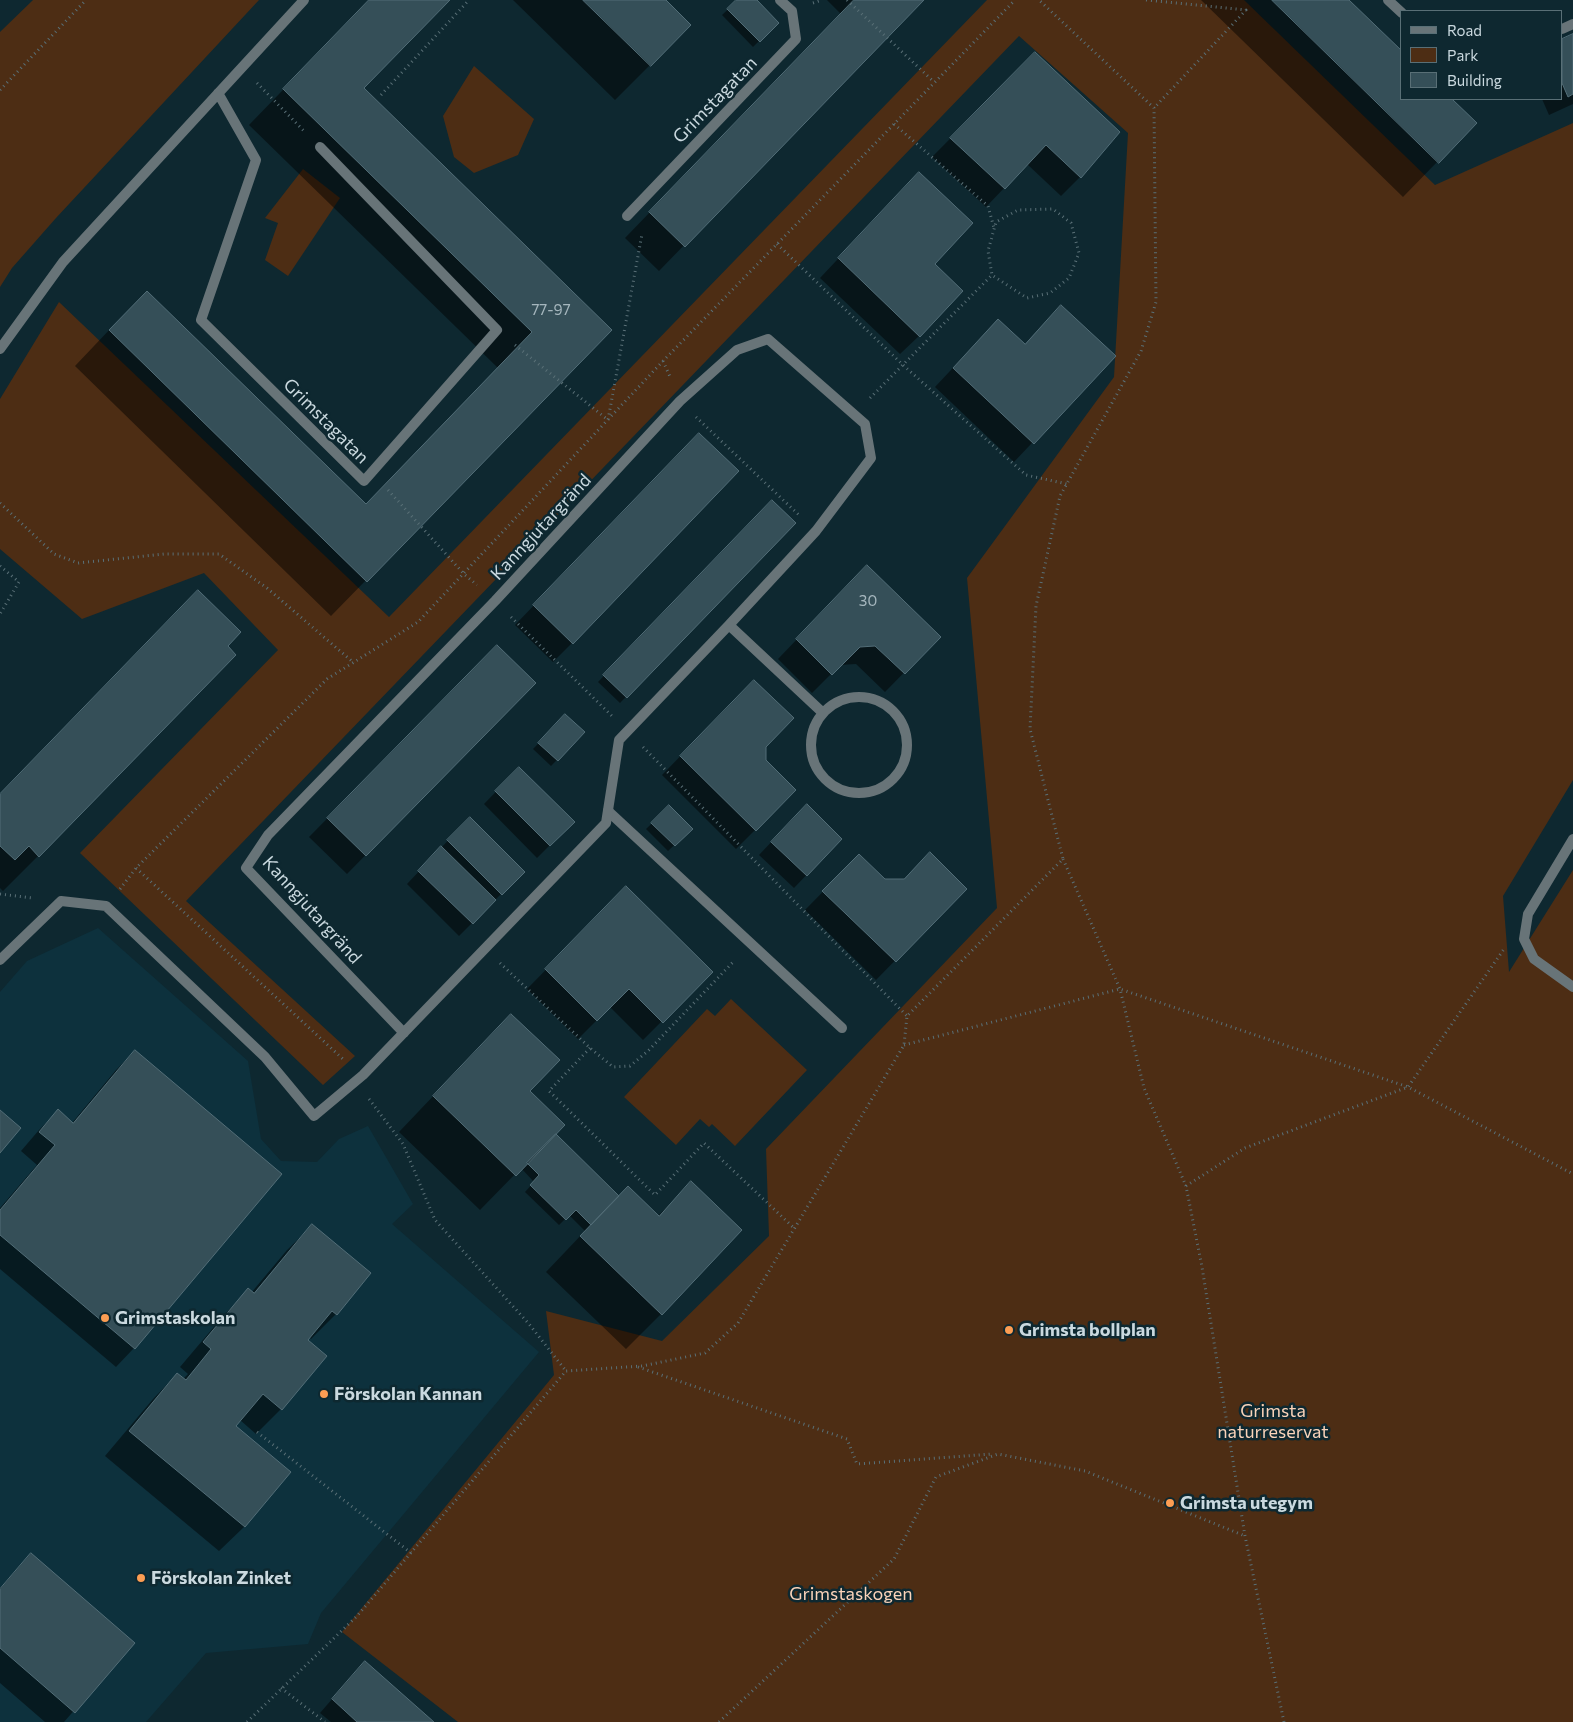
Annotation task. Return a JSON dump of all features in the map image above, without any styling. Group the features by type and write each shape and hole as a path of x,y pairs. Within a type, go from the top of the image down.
{"street":[{"path":"0,349 63,262 304,0"},
{"name":"Grimstagatan","path":"627,216 796,39 792,11 780,0"},
{"path":"1388,0 1400,11"},
{"name":"Grimstagatan","path":"218,93 256,160 201,320 364,482 497,330"},
{"path":"320,147 497,330"},
{"name":"Kanngjutargränd","path":"106,906 265,1057 314,1116 356,1080 404,1033 606,823 618,740 816,531 871,458 865,424 768,339 737,350 680,401 495,601 268,835 246,868 404,1033"},
{"path":"729,625 823,713"},
{"path":"852,697 869,697 884,704 897,714 905,730 908,746 905,763 896,777 883,788 867,794 850,793 834,787 821,776 813,761 810,744 814,728 823,713 836,702 852,697"},
{"path":"608,811 842,1028"},
{"path":"1573,839 1528,914 1524,939 1534,959 1573,987"},
{"path":"0,960 61,901 106,906"}],"path":[{"path":"0,90 86,0"},
{"path":"381,95 469,0"},
{"path":"847,0 934,82"},
{"path":"106,906 136,868 327,679 418,622 663,361 1015,0"},
{"path":"1040,0 1154,108"},
{"path":"1146,0 1246,10 1154,108 1156,302 1141,351 1060,496 1036,606 1030,729 1063,859 1120,989 1144,1088 1186,1186 1202,1267 1245,1536 1284,1722"},
{"path":"277,103 320,147"},
{"path":"894,124 988,206 994,229"},
{"path":"1053,209 1071,223 1078,253 1069,278 1050,293 1027,298 992,275 988,251 996,222 1018,210 1053,209"},
{"path":"608,420 643,228 627,216"},
{"path":"777,244 903,364 1026,475 1068,484"},
{"path":"854,414 992,275"},
{"path":"497,330 608,420"},
{"path":"663,361 680,401 816,531"},
{"path":"372,473 464,574 495,601 628,731 907,1016"},
{"path":"0,503 54,554 78,563 164,554 219,554 267,588 354,663"},
{"path":"0,566 19,582 0,614"},
{"path":"247,1722 356,1616 566,1372 636,1366 705,1353 738,1323 904,1045 907,1016 1063,859"},
{"path":"136,868 342,1057 356,1080 403,1144 435,1220 529,1324 566,1372"},
{"path":"1186,1186 1245,1148 1408,1087 1528,914"},
{"path":"485,949 590,1048 613,1067 630,1066 648,1051 750,943"},
{"path":"904,1045 1120,989 1408,1087 1573,1174"},
{"path":"590,1048 549,1091 655,1195 704,1144 795,1229"},
{"path":"636,1366 847,1439 857,1464 998,1454 1085,1471 1245,1536"},
{"path":"257,1432 411,1553"},
{"path":"720,1722 894,1559 936,1477 998,1454"},
{"path":"281,1688 325,1722"}],"shaded area":[{"path":"98,928 248,1061 261,1139 281,1161 317,1162 339,1139 368,1126 413,1204 392,1224 539,1352 321,1613 308,1644 206,1653 146,1722 0,1722 0,992 27,961"}],"green space":[{"path":"33,0 259,0 56,218 12,268 0,287 0,32"},
{"path":"987,0 1244,0 1435,185 1573,123 1573,780 1503,896 1509,972 1573,870 1573,1722 458,1722 342,1632 554,1375 546,1311 662,1341 769,1236 766,1149 997,908 967,578 1114,377 1128,133 1019,36 186,901 355,1056 323,1085 80,853 278,650 204,573 82,619 0,549 0,399 59,302 389,617"},
{"path":"474,66 534,119 518,155 474,173 454,157 443,116"},
{"path":"303,169 340,198 288,276 265,260 278,223 265,218"},
{"path":"731,999 807,1070 735,1146 712,1124 709,1127 700,1119 676,1145 624,1097 707,1009 715,1016"}],"building":[{"path":"369,0 450,0 364,88 612,330 367,582 109,330 147,291 366,504 532,332 283,89"},
{"path":"583,0 666,0 691,25 651,66"},
{"path":"736,0 757,0 779,23 760,42 727,9"},
{"path":"854,0 924,0 685,247 649,212"},
{"path":"1272,0 1349,0 1400,49 1400,100 1453,100 1477,123 1439,163"},
{"path":"1573,34 1573,94 1568,97 1563,85 1563,39"},
{"path":"1035,52 1120,132 1081,178 1046,145 1005,189 950,138"},
{"path":"919,172 973,223 935,264 963,291 920,337 838,258"},
{"path":"1061,305 1116,356 1034,444 953,368 998,319 1025,344"},
{"path":"699,433 739,471 573,644 533,605"},
{"path":"772,500 796,523 627,698 603,675"},
{"path":"867,565 941,637 905,674 875,646 860,647 832,675 796,639"},
{"path":"198,590 241,632 228,646 236,655 39,857 29,846 15,860 0,846 0,794"},
{"path":"497,645 536,683 366,856 327,818"},
{"path":"754,680 794,718 766,747 766,760 796,790 756,831 680,756"},
{"path":"565,714 585,732 558,761 538,743"},
{"path":"519,767 575,822 550,846 495,791"},
{"path":"807,804 842,839 807,876 771,842"},
{"path":"669,805 693,829 675,846 651,823"},
{"path":"470,817 525,872 502,895 447,840"},
{"path":"441,846 496,900 473,924 418,871"},
{"path":"930,852 967,889 896,962 822,891 859,854 885,879 904,879"},
{"path":"626,886 713,972 663,1023 629,989 597,1021 545,969"},
{"path":"511,1014 560,1060 530,1091 565,1125 516,1176 433,1096"},
{"path":"135,1050 282,1174 135,1349 0,1235 0,1210 55,1145 39,1132 58,1109 73,1123"},
{"path":"0,1110 21,1128 0,1153"},
{"path":"556,1134 619,1196 591,1225 576,1210 566,1220 530,1185 539,1175 527,1163"},
{"path":"691,1181 742,1230 662,1315 580,1236 628,1186 659,1216"},
{"path":"312,1224 371,1273 337,1315 332,1311 308,1340 327,1356 282,1410 263,1394 236,1426 291,1472 245,1527 129,1431 177,1373 186,1380 211,1349 203,1342 248,1288 254,1293"},
{"path":"31,1553 135,1643 75,1713 0,1648 0,1589"},
{"path":"365,1661 434,1722 357,1722 332,1699"}],"place":[{"name":"Grimstaskolan","path":"105,1318"},
{"name":"Grimsta bollplan","path":"1009,1330"},
{"name":"Förskolan Kannan","path":"324,1394"},
{"name":"Grimsta utegym","path":"1170,1503"},
{"name":"Förskolan Zinket","path":"141,1578"}],"park label":[{"name":"Grimsta naturreservat","path":"1273,1421"},
{"name":"Grimstaskogen","path":"851,1594"}]}
